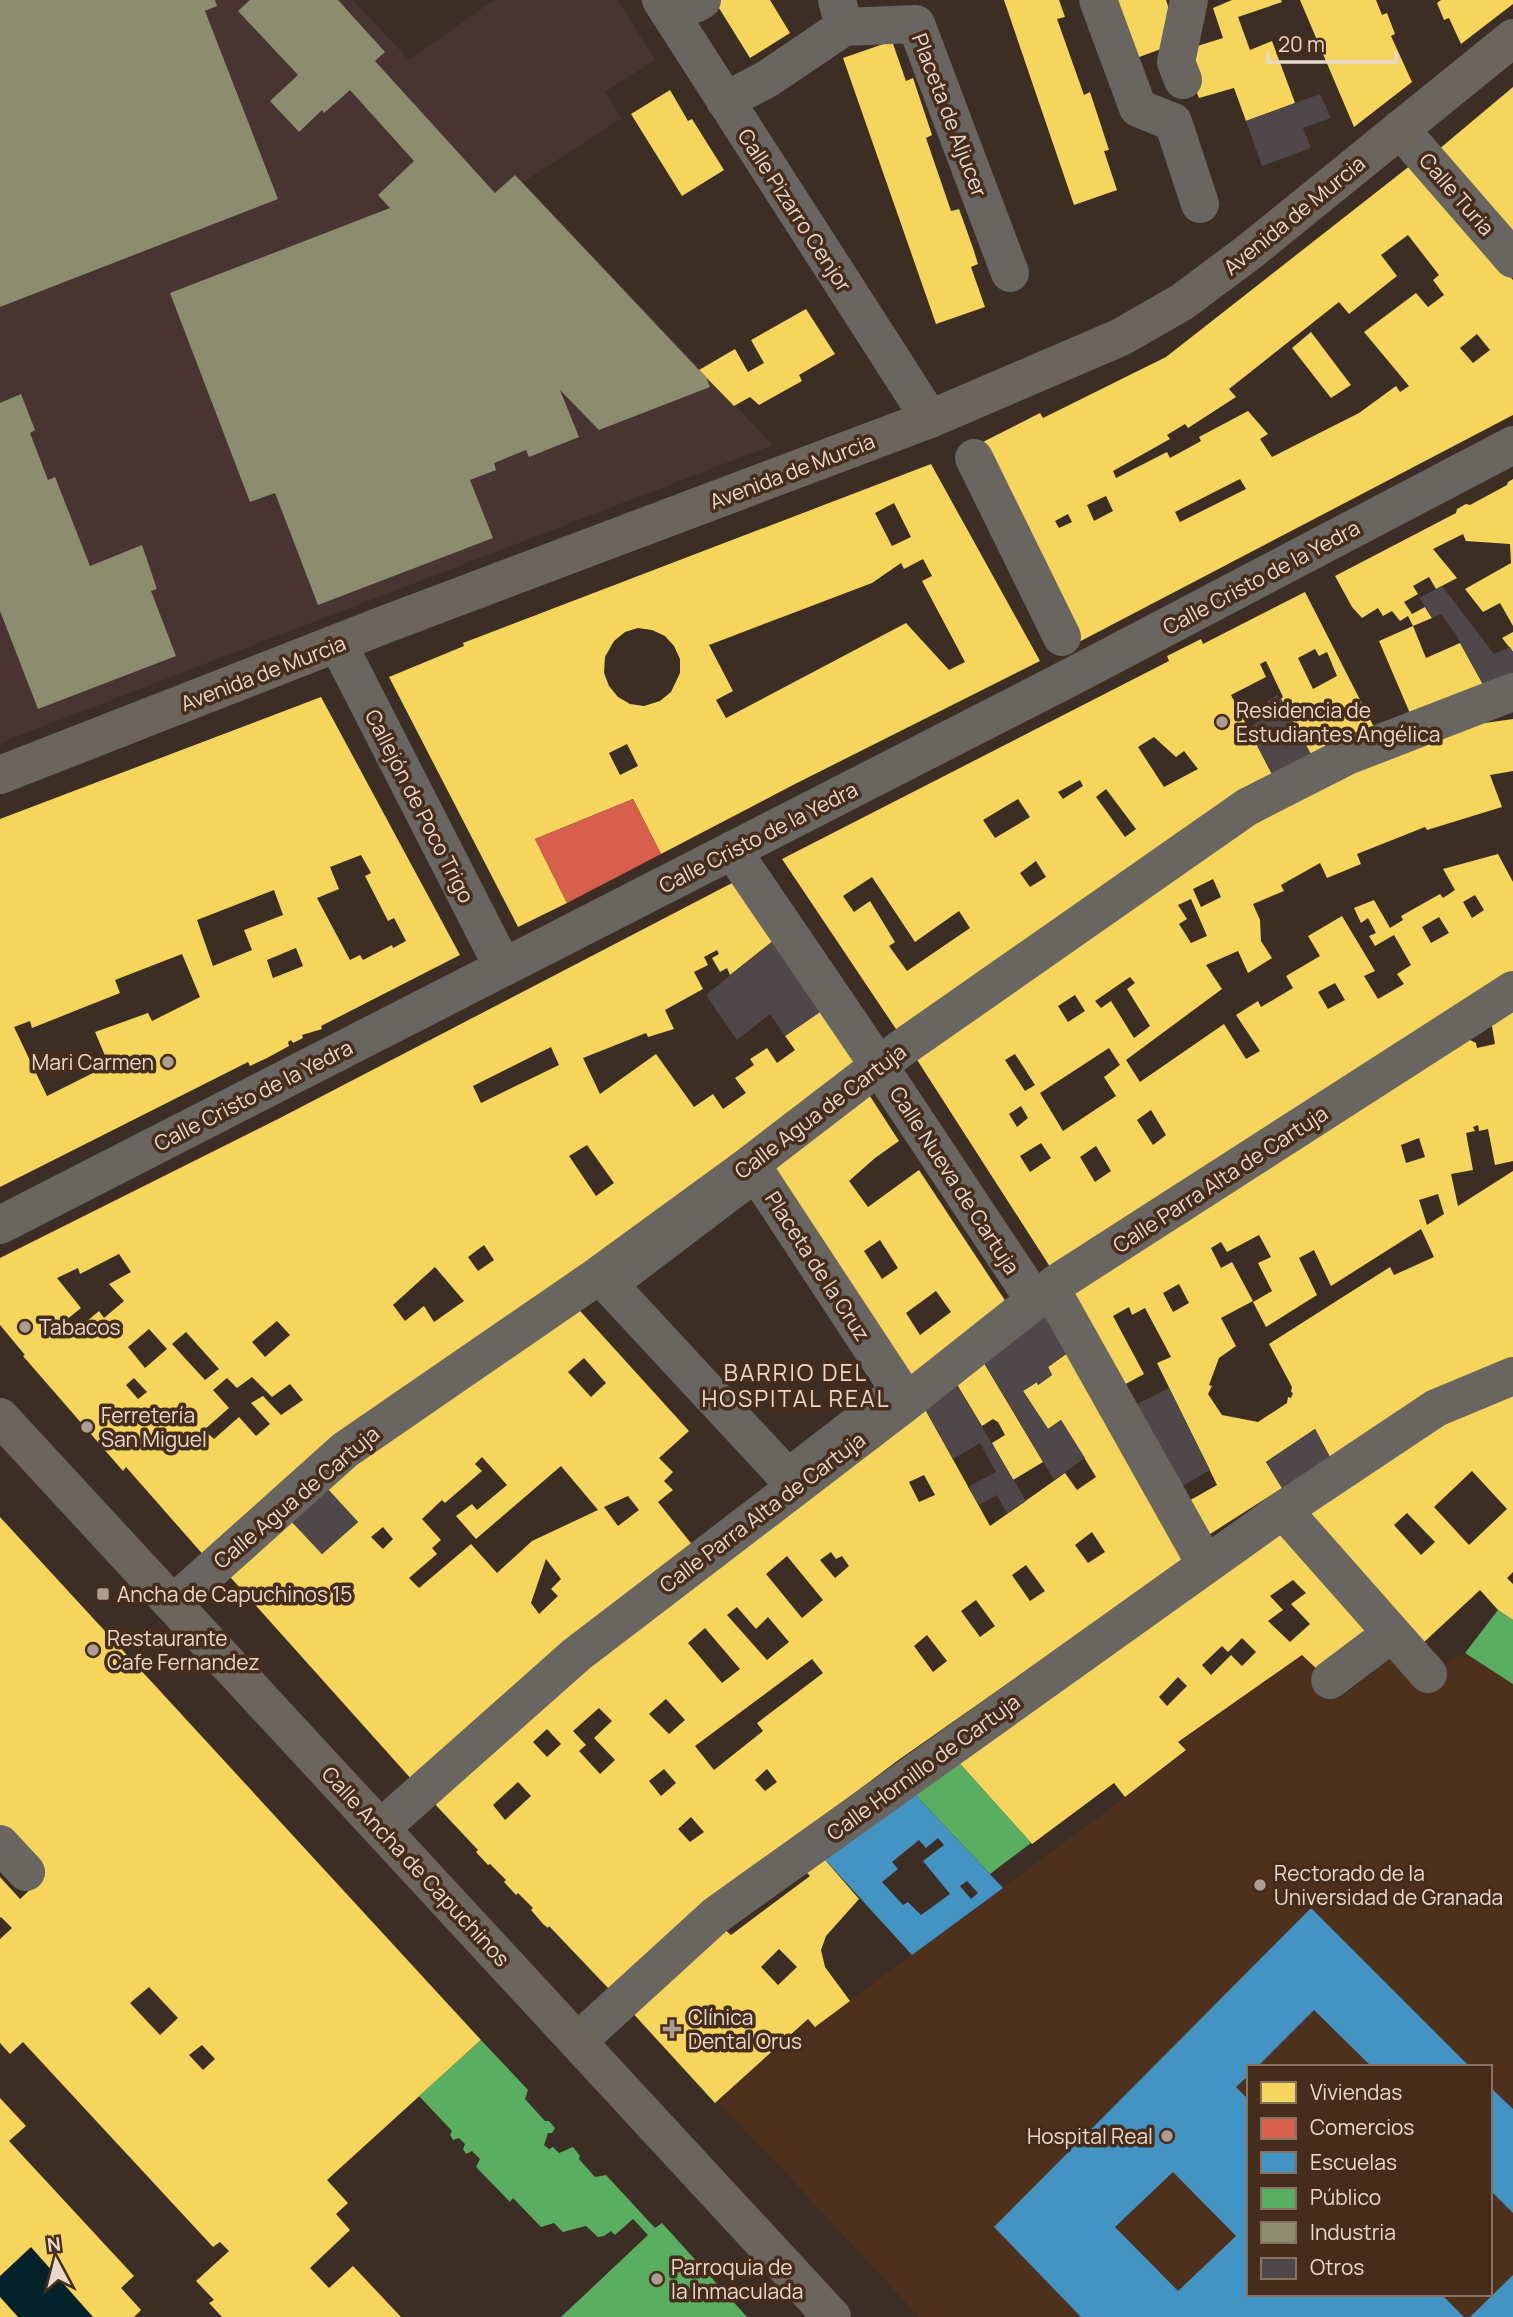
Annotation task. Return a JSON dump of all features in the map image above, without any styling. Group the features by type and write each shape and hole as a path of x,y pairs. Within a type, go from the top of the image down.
{"main road":[{"name":"Avenida de Murcia","path":"0,775 930,419 1121,337 1182,302 1249,252 1513,38"},
{"name":"Calle Ancha de Capuchinos","path":"0,1417 832,2317"}],"street":[{"path":"1098,0 1138,108 1173,122 1200,204"},
{"path":"1183,80 1176,62 1189,0"},
{"name":"Calle Pizarro Cenjor","path":"686,1 726,102 930,419"},
{"path":"726,102 767,79 840,14"},
{"name":"Placeta de Aljucer","path":"840,14 916,24 1010,274"},
{"name":"Calle Turia","path":"1400,129 1513,259"},
{"name":"Calle Cristo de la Yedra","path":"0,1224 1067,679 1513,445"},
{"path":"974,458 1062,636"},
{"name":"Callejón de Poco Trigo","path":"338,644 503,967"},
{"name":"Calle Agua de Cartuja","path":"173,1604 345,1450 592,1280 879,1066 1247,807 1347,755 1513,692"},
{"name":"Calle Nueva de Cartuja","path":"732,850 879,1066 1043,1295 1206,1565"},
{"name":"Calle Parra Alta de Cartuja","path":"381,1829 576,1655 1043,1295 1513,990"},
{"name":"Placeta de la Cruz","path":"756,1172 900,1391 788,1478 608,1284 756,1172"},
{"path":"592,1280 788,1491"},
{"name":"Calle Hornillo de Cartuja","path":"578,2041 716,1915 1283,1510 1436,1408 1513,1376"},
{"path":"1283,1510 1428,1674"},
{"path":"1330,1680 1391,1634"},
{"path":"0,1844 26,1872"}],"shaded area":[{"path":"0,0 353,0 409,60 494,0 618,0 655,60 605,92 622,118 523,182 773,445 0,743"},
{"name":"Rectorado de la Universidad de Granada","path":"1419,1636 1445,1662 1469,1652 1513,1681 1513,2317 919,2317 717,2102 810,2019 817,2025 1188,1751 1181,1741 1304,1654 1321,1671 1339,1699"}],"water":[{"path":"31,2247 93,2317 18,2317 0,2297 0,2276"}],"building: Viviendas":[{"path":"714,0 770,0 790,33 750,58"},
{"path":"1004,0 1059,0 1065,17 1057,19 1084,95 1090,92 1109,150 1104,151 1117,190 1074,205"},
{"path":"1110,0 1166,0 1180,42 1131,60"},
{"path":"1232,0 1281,0 1282,2 1238,17 1250,50 1272,41 1295,103 1246,121 1234,88 1199,98 1193,83 1191,48 1223,38 1213,8"},
{"path":"1300,0 1376,0 1382,15 1387,13 1395,34 1391,36 1412,82 1354,127"},
{"path":"1441,0 1513,0 1513,4 1461,44 1449,18 1444,20 1437,3"},
{"path":"892,41 906,81 913,78 932,135 926,138 951,211 959,209 973,248 978,264 971,267 985,307 936,324 843,58"},
{"path":"1513,87 1513,236 1438,150"},
{"path":"670,90 688,121 692,119 724,170 682,196 631,114"},
{"path":"1411,165 1513,280 1513,415 1077,643 977,445 1040,413 1043,418 1166,357","holes":["1408,235 1439,275 1433,280 1444,295 1428,307 1416,293 1364,332 1409,386 1400,392 1396,386 1359,413 1272,457 1260,439 1268,434 1248,411 1199,437 1201,441 1170,458 1167,452 1116,478 1113,471 1170,439 1167,435 1185,424 1188,428 1236,397 1229,389 1339,302 1349,314 1397,276 1381,255","1477,334 1490,350 1473,363 1460,348","1240,479 1246,489 1180,522 1175,512","1106,496 1113,511 1094,521 1087,505","1068,514 1072,522 1059,528 1055,521"]},
{"path":"806,309 835,354 799,375 802,381 759,405 750,397 734,406 699,370 735,349 748,372 764,363 751,340"},
{"path":"1311,332 1351,385 1331,398 1292,348"},
{"path":"931,464 1040,661 661,854 633,799 535,839 567,903 518,927 389,677 464,646 463,643","holes":["894,503 911,537 892,546 875,513","923,559 932,576 922,581 965,662 949,670 906,623 726,718 716,700 733,691 709,645 872,583 901,563 904,569","638,628 652,630 665,636 674,646 680,659 680,673 671,692 660,701 644,706 630,704 618,697 609,686 604,673 605,657 614,641 625,632","627,744 638,766 620,775 609,753"]},
{"path":"1513,479 1513,626 1500,603 1483,612 1465,589 1511,563 1510,544 1466,541 1463,534 1433,549 1457,578 1436,589 1429,577 1413,586 1418,594 1404,602 1412,614 1425,607 1432,618 1413,626 1408,616 1400,621 1392,611 1383,616 1378,608 1362,618 1352,607 1335,576 1456,513 1457,509 1466,504 1470,505"},
{"path":"1305,592 1376,731 1314,760 1281,699 1283,697 1266,661 1260,664 1266,677 1231,695 1275,780 902,1038 782,859 1169,661 1167,656 1201,639 1203,644","holes":["1315,649 1319,656 1327,652 1337,676 1313,689 1298,658","1154,737 1176,757 1184,751 1198,769 1164,787 1138,747","1080,780 1083,786 1063,799 1058,792","1106,789 1136,829 1125,837 1096,797","1018,799 1030,817 995,838 983,820","1036,861 1046,877 1030,887 1020,873","872,877 915,942 959,911 970,928 907,971 889,946 895,942 870,901 854,912 843,896"]},
{"path":"1413,626 1426,658 1460,643 1486,690 1412,718 1379,641"},
{"path":"1513,632 1513,652 1502,638"},
{"path":"321,697 460,955 321,1026 322,1029 302,1035 303,1038 293,1043 291,1040 288,1042 289,1046 267,1058 250,1066 248,1062 0,1187 0,819","holes":["361,855 371,873 365,876 388,921 394,918 406,941 363,960 360,955 350,960 317,898 339,889 330,867","274,890 283,915 244,930 252,950 213,966 197,920","296,948 303,966 273,978 267,960","182,954 200,997 152,1021 148,1013 95,1032 109,1065 47,1096 14,1027 30,1021 32,1028 120,993 115,980"]},
{"path":"1513,719 1513,771 1490,775 1502,807 1427,830 1425,827 1357,854 1361,864 1327,878 1320,863 1281,885 1284,891 1253,904 1260,920 1261,941 1272,958 1248,973 1238,951 1206,965 1222,989 1126,1060 1140,1082 1224,1024 1246,1059 1260,1051 1236,1015 1258,1001 1261,1007 1293,988 1286,976 1320,956 1308,936 1342,916 1375,971 1364,976 1378,999 1404,984 1397,974 1411,965 1394,935 1375,946 1369,936 1376,933 1368,918 1361,923 1354,908 1374,900 1390,928 1403,920 1401,916 1440,894 1443,898 1455,890 1443,869 1498,854 1513,882 1513,977 1054,1273 912,1052 1259,809 1471,725","holes":["1213,879 1221,897 1201,907 1193,889","1475,895 1484,910 1472,918 1463,902","1191,899 1207,936 1191,943 1179,924 1187,919 1178,905","1439,917 1449,933 1431,943 1422,927","1130,977 1135,983 1127,989 1150,1026 1134,1038 1111,1001 1101,1008 1095,1001","1335,983 1345,1000 1328,1009 1318,992","1075,995 1085,1011 1068,1022 1058,1006","1109,1048 1120,1065 1104,1077 1116,1096 1063,1131 1040,1093","1015,1054 1035,1085 1025,1091 1005,1060","1021,1106 1028,1118 1017,1127 1009,1114","1151,1110 1166,1135 1153,1145 1137,1120","1041,1143 1051,1158 1030,1172 1020,1156","1096,1146 1111,1171 1095,1182 1080,1157"]},
{"path":"734,882 773,941 730,975 727,968 720,972 712,958 719,954 717,950 704,957 708,965 694,972 703,989 665,1010 674,1029 648,1037 646,1033 583,1058 600,1094 656,1054 694,1107 713,1094 723,1109 746,1093 735,1078 754,1065 750,1059 767,1048 777,1063 795,1050 785,1036 820,1012 858,1068 206,1558 126,1467 123,1471 23,1356 25,1355 0,1325 0,1258 280,1118","holes":["551,1047 559,1065 481,1103 473,1086","587,1145 614,1183 596,1196 569,1156","484,1245 494,1260 478,1271 468,1257","119,1254 131,1272 109,1284 124,1301 104,1318 99,1311 86,1322 91,1328 80,1337 72,1337 61,1324 81,1308 57,1278 78,1268 80,1274","435,1267 464,1301 434,1322 424,1306 405,1321 393,1305","277,1321 290,1335 265,1357 252,1342","149,1329 167,1349 145,1368 128,1347","186,1332 219,1369 205,1380 172,1344","252,1377 272,1397 290,1384 303,1400 281,1415 263,1396 251,1403 270,1424 256,1436 239,1417 214,1439 204,1430 229,1408 213,1390 227,1378 237,1388","134,1378 147,1392 138,1399 126,1385"]},
{"path":"1513,1000 1513,1161 1495,1165 1488,1129 1479,1131 1478,1125 1473,1127 1475,1131 1466,1133 1473,1170 1451,1174 1458,1206 1513,1171 1513,1357 1480,1370 1330,1457 1315,1429 1266,1462 1282,1488 1207,1536 1187,1502 1217,1485 1157,1363 1171,1357 1145,1308 1132,1315 1129,1307 1113,1316 1144,1374 1122,1386 1066,1286 1470,1040 1476,1043 1477,1048 1495,1044 1490,1015","holes":["1419,1138 1425,1157 1406,1163 1401,1145","1438,1194 1444,1214 1427,1225 1419,1200","1421,1229 1434,1257 1394,1275 1390,1267 1269,1344 1292,1387 1293,1393 1291,1398 1288,1397 1287,1403 1258,1422 1222,1415 1208,1394 1212,1386 1209,1385 1219,1358 1236,1346 1221,1318 1253,1301 1232,1262 1221,1268 1211,1248 1221,1242 1227,1252 1259,1235 1271,1257 1258,1263 1272,1291 1253,1302 1266,1327 1317,1295 1299,1258 1314,1250 1331,1286","1179,1284 1189,1303 1173,1312 1163,1293"]},
{"path":"866,1090 899,1141 849,1181 868,1207 919,1170 1010,1308 900,1391 756,1172","holes":["880,1240 898,1268 882,1279 864,1251","936,1291 951,1312 920,1335 906,1313"]},
{"path":"572,1302 689,1431 659,1458 673,1472 664,1481 673,1490 658,1502 694,1547 413,1781 223,1569 285,1514 322,1554 358,1522 324,1485","holes":["584,1358 606,1383 591,1397 568,1372","482,1457 507,1485 477,1510 472,1504 456,1516 476,1539 561,1466 598,1510 532,1541 497,1573 471,1544 419,1588 409,1578 437,1554 432,1548 441,1540 422,1519 442,1500 445,1503 482,1471 475,1464","628,1496 639,1510 618,1526 604,1507","383,1527 393,1539 383,1549 371,1537","546,1559 561,1579 551,1589 558,1596 539,1614 531,1603"]},
{"path":"1069,1352 1187,1558 897,1761 799,1835 610,1990 549,1926 548,1928 543,1924 531,1910 533,1908 518,1893 516,1895 504,1882 506,1880 488,1865 476,1852 478,1850 431,1800 487,1747 921,1402 990,1526 1065,1473 1077,1490 1096,1477 1061,1420 1048,1429 1023,1391 1052,1375 1048,1367","holes":["924,1475 935,1495 919,1502 909,1482","1092,1532 1105,1552 1088,1563 1075,1545","831,1552 836,1559 842,1556 849,1566 835,1578 820,1560","787,1556 823,1600 802,1618 766,1574","1026,1565 1045,1591 1030,1601 1012,1575","976,1600 995,1626 980,1637 961,1611","737,1607 756,1629 768,1617 789,1642 767,1660 727,1615","705,1628 740,1669 722,1683 688,1643","927,1635 947,1661 933,1672 914,1646","812,1659 823,1673 757,1723 763,1731 714,1770 695,1746","666,1699 685,1720 669,1734 649,1714","599,1708 612,1721 594,1738 615,1760 600,1774 579,1751 586,1745 573,1731","547,1729 561,1744 547,1757 533,1742","664,1769 676,1783 661,1796 649,1781","767,1769 777,1782 765,1791 755,1780","518,1782 531,1796 505,1820 493,1805","691,1817 704,1832 690,1842 678,1829"]},
{"path":"981,1358 1043,1462 1013,1480 992,1443 1005,1435 998,1422 993,1419 982,1426 953,1378"},
{"path":"1513,1383 1513,1572 1507,1578 1513,1584 1513,1620 1498,1610 1480,1590 1422,1644 1299,1513","holes":["1472,1471 1507,1509 1469,1545 1434,1507","1407,1513 1435,1542 1421,1555 1394,1525"]},
{"path":"0,1517 481,2040 327,2180 348,2203 336,2214 350,2230 310,2268 329,2288 353,2266 401,2317 222,2317 209,2303 214,2300 196,2281 229,2251 220,2242 213,2247 23,2042 10,2054 0,2043 0,1939 12,1928 0,1918 0,1877 20,1899 45,1876 0,1827","holes":["149,1987 178,2018 160,2035 130,2003","202,2045 215,2059 203,2070 189,2055"]},
{"path":"1280,1521 1375,1626 1320,1672 1302,1655 1178,1742 1186,1750 1125,1797 1114,1783 1032,1844 953,1756","holes":["1293,1580 1306,1593 1291,1604 1310,1624 1290,1642 1268,1621 1283,1610 1270,1596","1242,1638 1256,1652 1242,1666 1231,1655 1211,1675 1202,1665 1222,1646 1228,1652","1178,1677 1187,1686 1167,1706 1159,1697"]},
{"path":"820,1854 859,1899 826,1936 821,1950 825,1967 850,2001 815,2027 808,2019 715,2103 629,2009 723,1928 731,1935 810,1876 802,1868","holes":["779,1949 797,1967 778,1985 761,1967"]},
{"path":"0,2098 26,2126 9,2141 134,2276 121,2288 141,2310 134,2317 93,2317 31,2247 0,2276"},
{"path":"0,2297 18,2317 0,2317"}],"building: Comercios":[{"path":"633,799 661,854 567,903 535,839"}],"building: Escuelas":[{"path":"910,1789 1003,1888 912,1955 820,1854","holes":["938,1838 944,1845 923,1861 950,1894 921,1915 908,1902 903,1905 882,1882 898,1869 892,1862 919,1840 926,1848","967,1881 978,1893 971,1899 960,1886"]},
{"name":"Hospital Real","path":"1311,1908 1468,2065 1370,2065 1314,2010 1259,2065 1247,2065 1247,2077 1236,2087 1247,2098 1247,2296 1443,2296 1464,2317 1081,2317 994,2227","holes":["1173,2172 1236,2236 1178,2291 1115,2227"]},
{"path":"1492,2089 1513,2109 1513,2213 1492,2192"},
{"path":"1513,2275 1513,2317 1470,2317 1492,2296"}],"building: Público":[{"path":"1498,1610 1513,1620 1513,1684 1465,1653"},
{"path":"953,1756 1031,1843 990,1874 910,1789"},
{"path":"481,2040 528,2090 525,2099 555,2128 552,2133 548,2133 544,2145 549,2149 553,2147 559,2153 573,2147 580,2156 579,2159 595,2177 606,2175 655,2228 662,2223 747,2317 561,2317 648,2235 633,2219 615,2235 611,2231 598,2237 586,2226 563,2232 554,2223 541,2227 513,2198 510,2202 476,2167 480,2159 472,2151 466,2154 463,2149 465,2144 459,2138 453,2140 450,2135 452,2131 419,2096"}],"building: Industria":[{"path":"0,0 215,0 217,6 205,11 278,199 0,307"},
{"path":"250,0 338,0 385,52 375,61 495,193 515,175 706,377 710,387 599,430 560,390 579,437 529,457 526,450 494,463 496,470 470,480 493,538 318,605 275,493 250,502 170,293 390,208 378,195 414,161 350,90 324,113 322,110 299,132 270,101 298,75 238,11"},
{"path":"21,394 35,430 30,433 48,480 55,477 90,566 142,545 157,589 151,591 176,656 38,709 0,611 0,403"}],"building: Otros":[{"path":"1320,94 1331,118 1303,128 1311,148 1262,166 1246,121"},
{"path":"1442,586 1494,654 1510,647 1513,652 1513,678 1486,690 1455,633 1441,614 1432,618 1419,598"},
{"path":"1277,695 1314,760 1275,780 1248,728 1269,715 1264,704"},
{"path":"773,941 820,1012 785,1036 770,1014 737,1040 706,995"},
{"path":"1045,1310 1069,1352 1048,1367 1052,1375 1023,1391 1048,1429 1061,1420 1085,1458 1054,1480 981,1358"},
{"path":"953,1378 1026,1501 1007,1514 997,1495 979,1505 968,1487 996,1472 980,1443 953,1459 921,1402"},
{"path":"1169,1388 1210,1470 1179,1488 1133,1406"},
{"path":"1315,1429 1330,1457 1282,1488 1266,1462"},
{"path":"324,1485 358,1522 322,1554 287,1517"}],"place":[{"name":"Residencia de Estudiantes Angélica","path":"1222,722"},
{"name":"Mari Carmen","path":"168,1062"},
{"name":"Tabacos","path":"25,1327"},
{"name":"Ferretería San Miguel","path":"87,1427"},
{"name":"Ancha de Capuchinos 15","path":"103,1594"},
{"name":"Restaurante Cafe Fernandez","path":"93,1650"},
{"name":"Rectorado de la Universidad de Granada","path":"1260,1885"},
{"name":"Clínica Dental Orus","path":"672,2029"},
{"name":"Hospital Real","path":"1167,2136"},
{"name":"Parroquia de la Inmaculada","path":"657,2279"}],"district":[{"name":"BARRIO DEL HOSPITAL REAL","path":"796,1385"}]}
